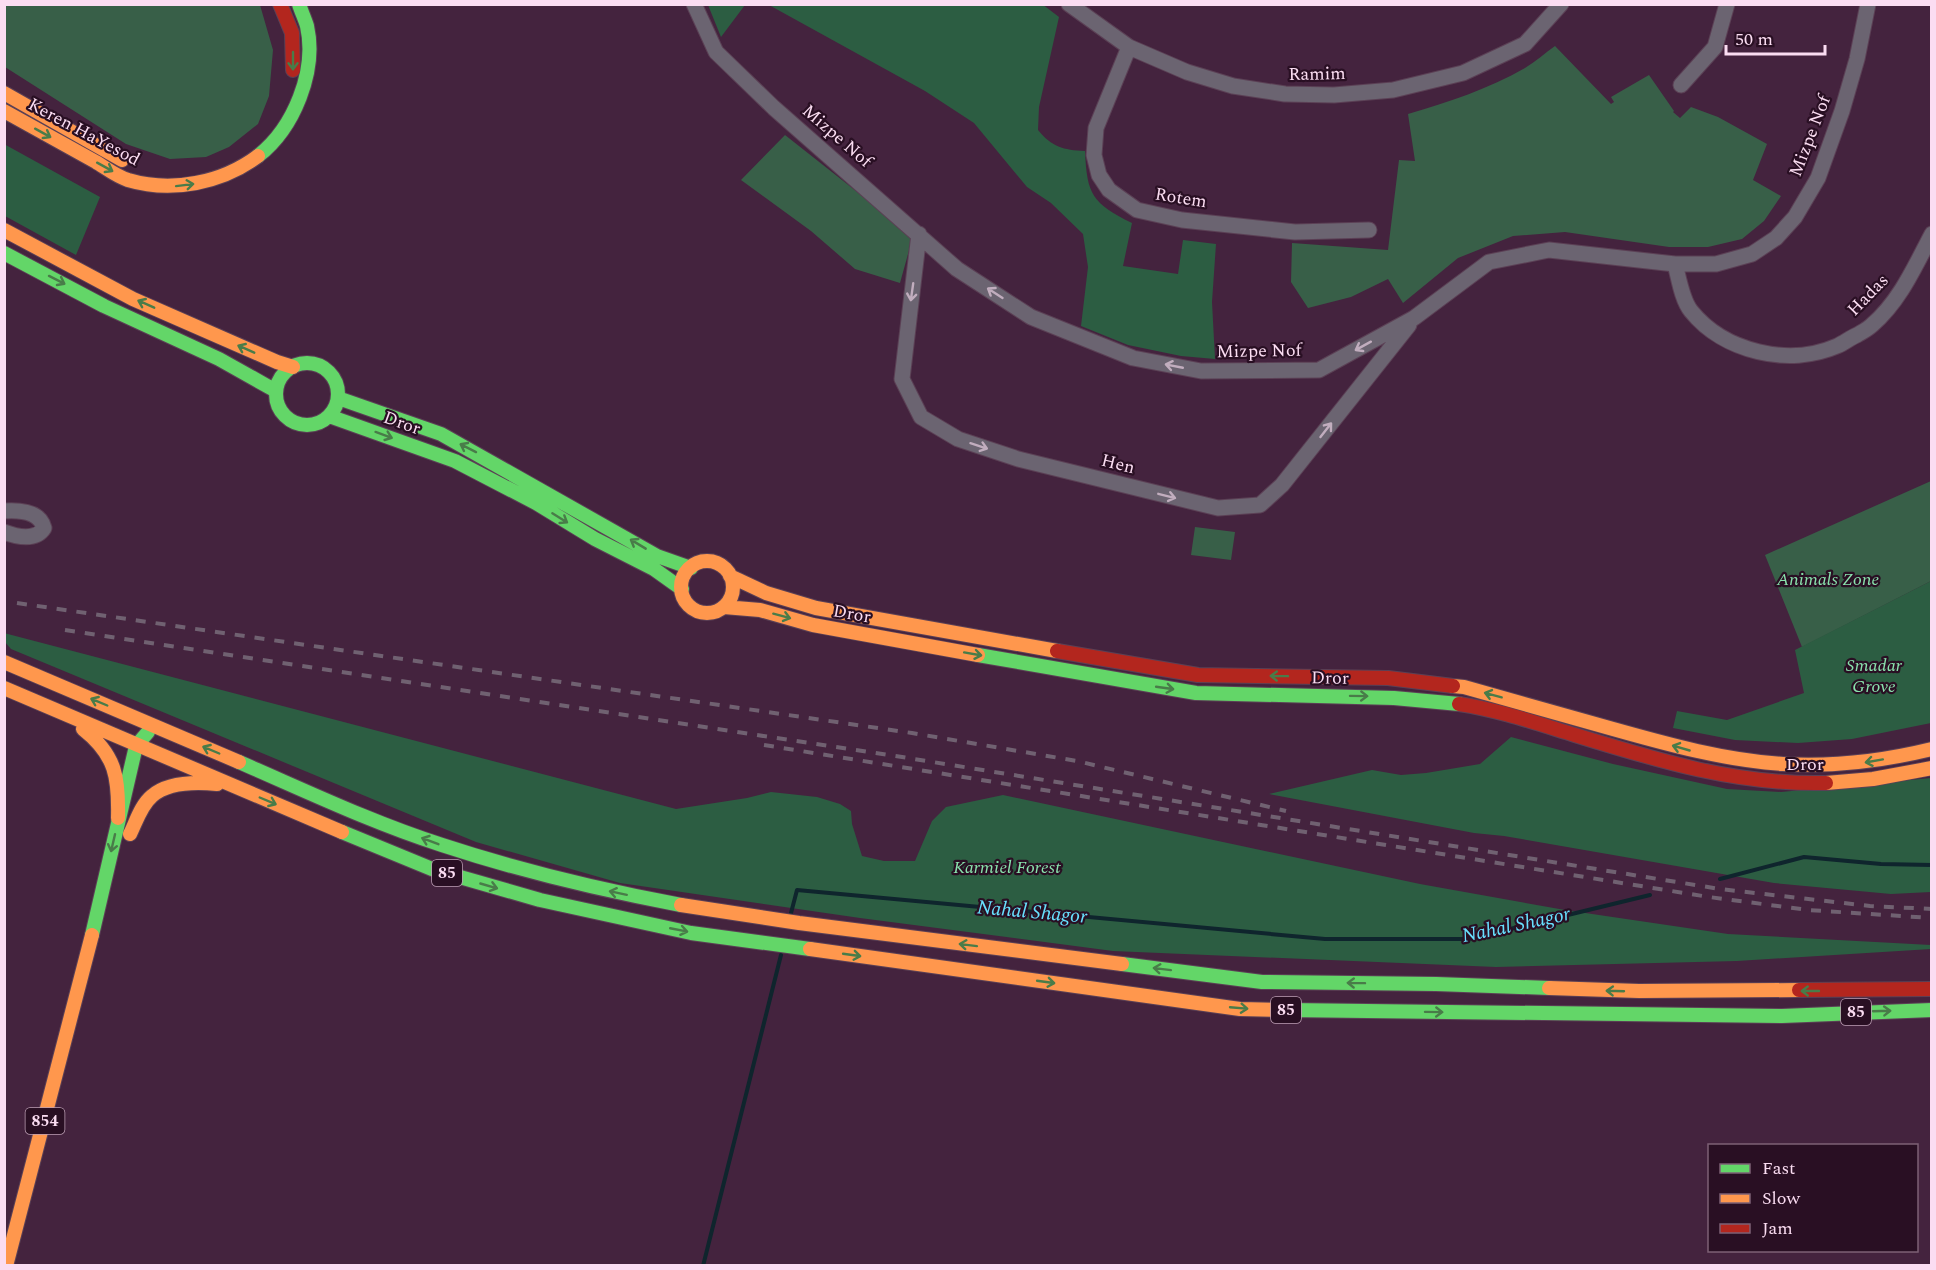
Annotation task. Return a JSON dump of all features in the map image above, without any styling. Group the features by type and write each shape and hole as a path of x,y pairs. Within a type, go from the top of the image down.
{"main road":[{"name":"Keren HaYesod","path":"158,171 167,173 205,169 240,155 272,126 285,104 293,82 292,33 280,4"},
{"name":"Keren HaYesod","path":"4,111 127,179 167,186 208,181 245,166 266,151 284,133 298,107 306,82 308,56 307,27 298,4"},
{"name":"Keren HaYesod","path":"4,93 130,165"},
{"path":"4,230 133,299 293,367"},
{"path":"4,253 116,312 190,344 252,375 276,391"},
{"path":"190,344 200,328"},
{"path":"310,363 322,367 332,375 337,385 338,398 335,409 316,424 304,425 292,421 283,414 277,403 276,391 280,379 293,367 310,363"},
{"name":"Dror","path":"338,398 441,434 657,556 691,568"},
{"name":"Dror","path":"329,416 455,461 654,569 682,589"},
{"path":"702,562 710,562 725,569 730,576 733,592 724,607 708,613 700,612 686,602 682,589 683,578 691,568 702,562"},
{"name":"Dror","path":"730,576 766,593 816,608 1146,668 1198,675 1388,678 1464,687 1694,752 1727,759 1783,764 1855,763 1932,749"},
{"name":"Dror","path":"724,607 760,610 813,625 1196,693 1388,697 1461,704 1508,715 1690,769 1724,776 1812,783 1871,780 1932,768"},
{"name":"85","path":"5,662 373,819 460,851 595,888 696,908 1262,982 1436,984 1639,991 1932,989"},
{"name":"85","path":"4,688 136,746 151,757 230,786 432,868 491,887 691,933 1240,1009 1782,1017 1932,1010"},
{"path":"57,711 89,733 108,754 118,784 118,818"},
{"path":"151,757 153,725"},
{"name":"854","path":"6,1266 83,976 136,746 153,725"},
{"name":"854","path":"83,976 130,834 144,783"},
{"path":"130,834 151,797 169,787 207,783 230,786"}],"street":[{"name":"Mizpe Nof","path":"694,4 716,52 774,108 920,234 957,269 1031,317 1133,358 1201,371 1319,370 1414,318 1489,262 1549,250 1675,264 1716,264 1752,254 1776,238 1795,217 1818,178 1842,111 1857,59 1868,4"},
{"name":"Ramim","path":"1070,4 1129,47 1187,72 1233,86 1285,94 1334,95 1393,90 1463,73 1526,44 1561,4"},
{"path":"1681,85 1714,46 1727,4"},
{"name":"Rotem","path":"1129,47 1096,128 1094,155 1099,175 1109,190 1137,210 1182,220 1295,232 1370,230"},
{"name":"Hen","path":"920,234 902,379 921,417 958,439 1018,459 1218,508 1260,505 1282,485 1414,318"},
{"name":"Hadas","path":"1675,264 1689,309 1707,328 1727,342 1772,354 1804,354 1836,346 1872,326 1902,292 1932,234"},
{"path":"4,511 20,510 38,517 43,522 44,528 35,536 16,537 4,532"}],"green space":[{"path":"1042,4 1059,17 1039,107 1038,130 1058,146 1085,151 1090,188 1094,196 1108,210 1132,223 1123,266 1178,274 1183,240 1216,244 1212,302 1215,359 1181,356 1128,345 1081,326 1088,267 1083,234 1051,203 1027,187 974,123 925,91 769,5"},
{"path":"4,5 260,5 273,50 269,96 258,124 229,147 206,157 170,159 126,144 5,67"},
{"path":"708,5 745,5 721,37"},
{"path":"1555,46 1611,104 1614,102 1611,97 1649,75 1673,112 1680,118 1691,107 1718,117 1767,144 1753,180 1781,196 1764,221 1742,239 1708,247 1669,247 1565,232 1513,236 1458,258 1403,303 1388,279 1351,297 1308,308 1291,282 1292,243 1388,250 1399,160 1415,161 1408,114 1483,89 1525,68"},
{"path":"785,135 913,236 900,283 855,269 811,231 741,180"},
{"path":"4,144 100,197 76,255 5,216"},
{"name":"Animals Zone","path":"1931,481 1931,581 1802,647 1765,555"},
{"path":"1195,527 1235,532 1231,560 1191,555"},
{"name":"Smadar Grove","path":"1931,581 1931,723 1852,739 1798,743 1735,740 1673,728 1677,711 1727,720 1804,693 1795,650"},
{"name":"Karmiel Forest","path":"4,633 676,809 771,792 817,797 840,804 851,811 852,824 862,856 884,861 915,861 932,821 946,807 1003,795 1420,884 1565,910 1728,934 1931,945 1931,949 1737,961 1496,967 1113,951 860,918 620,883 476,842 11,649 5,642"},
{"path":"1511,737 1613,764 1727,789 1781,792 1931,778 1931,892 1891,894 1774,883 1504,836 1474,833 1269,794 1372,770 1401,775 1480,764"}],"waterway":[{"name":"Nahal Shagor","path":"1720,879 1804,857 1881,864 1932,865"},
{"name":"Nahal Shagor","path":"791,913 797,890 1325,939 1469,939 1650,895"},
{"name":"Nahal Shagor","path":"703,1266 781,955"}],"railway":[{"path":"17,603 912,733 1077,761 1286,811"},
{"path":"65,630 908,758 1720,889 1870,906 1932,909"},
{"path":"764,745 1709,897 1808,910 1932,918"}],"traffic: fast":[{"path":"258,156 271,144 292,114 305,80 309,61 309,43 307,26 299,4"},
{"path":"4,253 104,306 219,359 276,391"},
{"path":"307,363 324,368 329,372 333,377 338,394 333,411 329,416 324,420 307,425 290,420 285,416 281,411 276,394 281,377 285,372 290,368 307,363"},
{"path":"338,398 441,434 657,556 691,568"},
{"path":"329,416 455,461 654,569 682,589"},
{"path":"978,655 1196,693 1394,698 1459,704"},
{"path":"92,935 136,746 148,732"},
{"path":"239,762 365,817 442,845 561,879 681,905"},
{"path":"342,832 432,869 540,900 691,933 810,949"},
{"path":"1122,964 1262,982 1549,988"},
{"path":"1287,1010 1782,1016 1932,1010"}],"traffic: slow":[{"path":"4,93 122,160"},
{"path":"4,111 119,176 145,184 179,185 213,179 229,173 258,156"},
{"path":"4,230 133,299 293,367"},
{"path":"707,561 717,563 725,569 731,577 733,587 731,597 725,605 717,611 707,613 697,611 689,605 683,597 681,587 683,577 689,569 697,563 707,561"},
{"path":"730,576 766,593 816,608 1057,651"},
{"path":"724,607 760,610 813,625 978,655"},
{"path":"4,662 239,762"},
{"path":"1453,686 1464,687 1676,746 1761,762 1802,765 1840,764 1877,760 1932,749"},
{"path":"4,688 342,832"},
{"path":"83,729 103,748 113,768 118,791 118,818"},
{"path":"1826,783 1873,779 1932,768"},
{"path":"130,834 145,804 159,791 183,784 217,784"},
{"path":"681,905 799,923 1122,964"},
{"path":"6,1266 92,935"},
{"path":"810,949 1240,1009 1287,1010"},
{"path":"1549,988 1639,991 1799,990"}],"traffic: jam":[{"path":"280,4 292,33 293,70"},
{"path":"1057,651 1198,675 1388,678 1453,686"},
{"path":"1459,704 1503,713 1637,754 1699,770 1761,780 1826,783"},
{"path":"1799,990 1932,989"}]}
